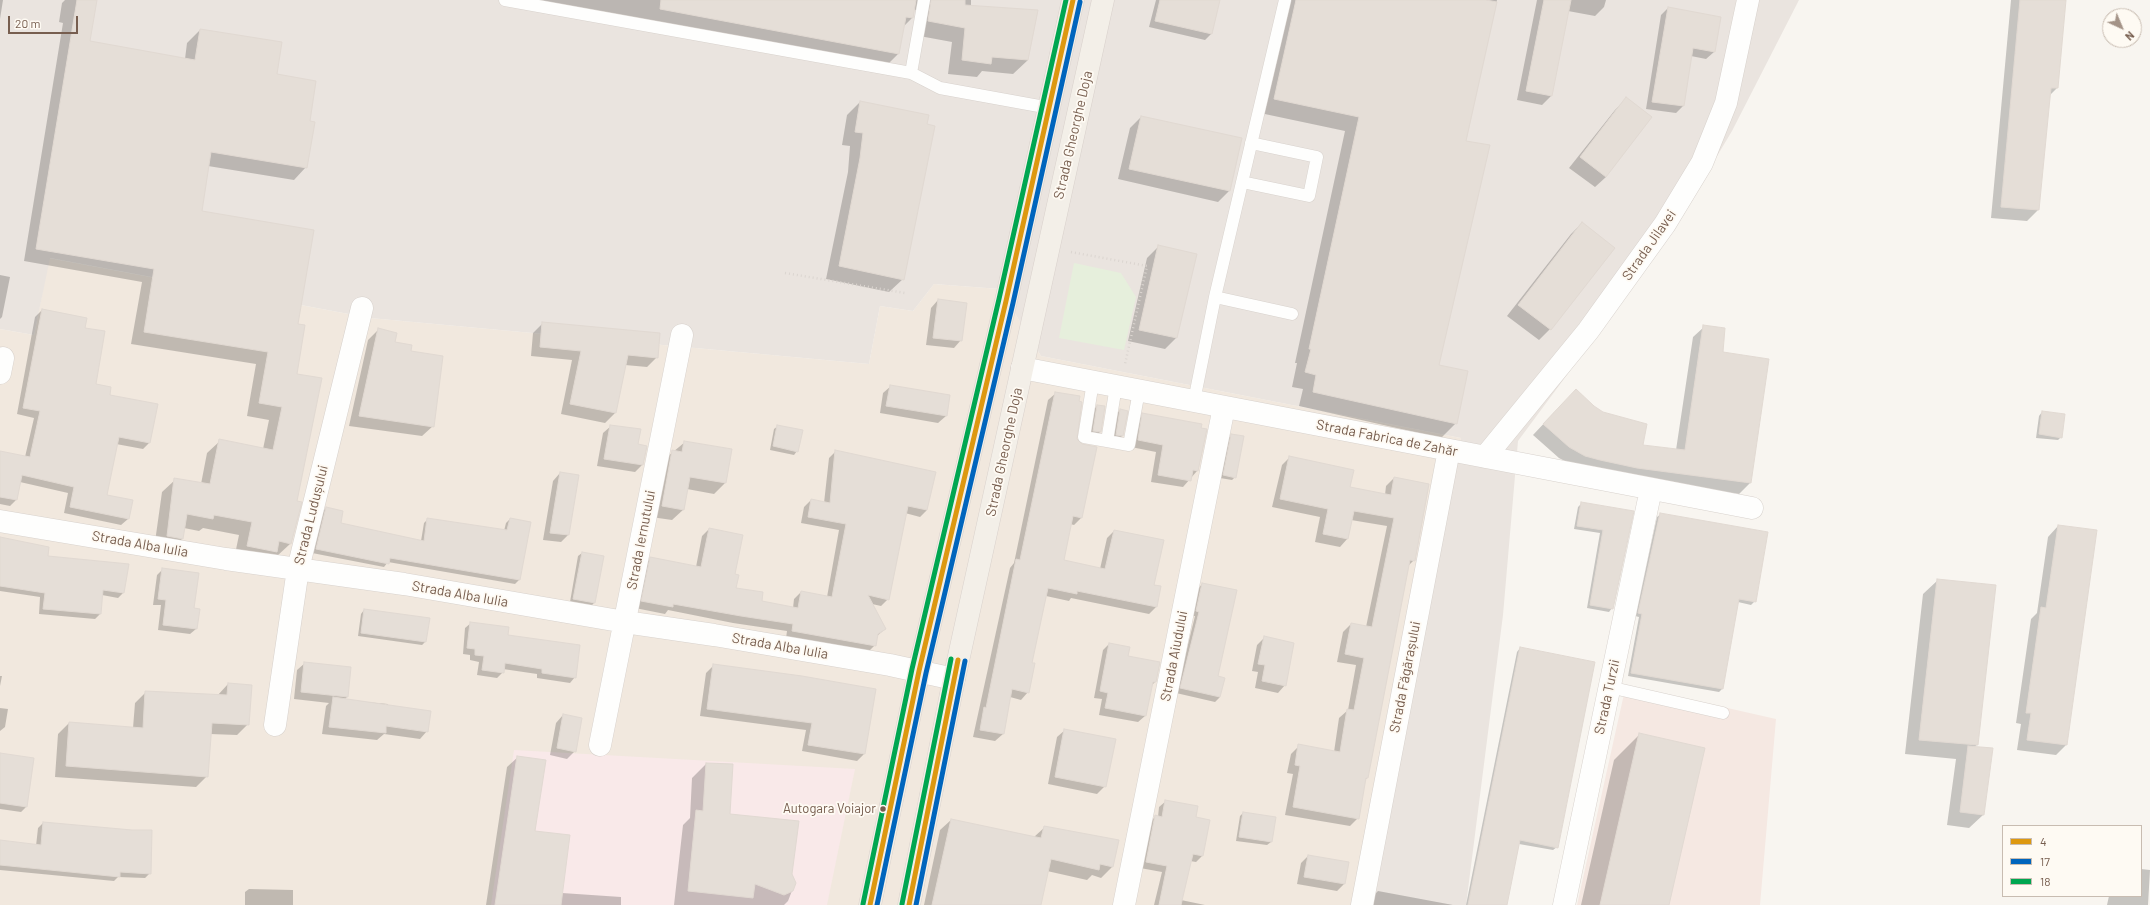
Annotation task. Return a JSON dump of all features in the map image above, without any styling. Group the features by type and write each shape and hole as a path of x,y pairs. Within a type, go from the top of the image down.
{"main road":[{"name":"Strada Gheorghe Doja","path":"870,905 919,672 935,612 1050,108 1073,0"},
{"name":"Strada Gheorghe Doja","path":"909,905 954,679 1104,0"}],"street":[{"name":"Strada Jilavei","path":"1485,457 1588,331 1665,224 1702,163 1726,103 1748,0"},
{"name":"Strada Ludușului","path":"275,725 298,569 362,308"},
{"name":"Strada Iernutului","path":"600,745 682,335"},
{"name":"Strada Fabrica de Zahăr","path":"1022,368 1752,508"},
{"name":"Strada Aiudului","path":"1124,905 1224,407"},
{"name":"Strada Făgărașului","path":"1362,905 1448,450"},
{"name":"Strada Turzii","path":"1564,905 1651,489"},
{"name":"Strada Alba Iulia","path":"0,522 298,569 404,584 625,622 714,635 954,679"}],"lane":[{"path":"505,0 911,73 940,88 1050,108"},
{"path":"911,73 924,0"},
{"path":"1194,401 1215,297 1285,0"},
{"path":"1242,182 1309,196 1317,157 1251,143"},
{"path":"1215,297 1292,314"},
{"path":"1093,382 1084,437 1129,444 1139,391"},
{"path":"1107,441 1116,386"},
{"path":"1609,688 1723,713"}],"path":[{"path":"1069,251 1147,266 1125,364"},
{"path":"785,274 905,293"}],"shaded area":[{"path":"0,0 1799,0 1732,131 1683,213 1635,283 1518,441 1503,615 1466,905 1369,905 1461,438 1041,356 1000,289 934,284 913,311 880,306 869,364 370,318 50,258 34,335 0,329"},
{"path":"49,258 370,318 869,364 880,306 913,311 934,284 1000,289 1041,356 1461,438 1369,905 0,905 0,329 34,335"},
{"path":"1626,685 1776,719 1760,905 1577,905"},
{"path":"514,750 855,769 827,905 491,905"}],"green space":[{"path":"1074,263 1121,273 1136,297 1124,350 1059,338"}],"building":[{"path":"77,0 97,0 90,41 195,60 200,29 282,42 277,74 316,81 310,121 315,122 307,168 211,152 202,211 314,230 298,324 305,325 297,374 322,378 297,501 302,502 291,544 279,541 277,552 247,546 252,522 214,515 213,519 187,514 183,539 167,536 174,478 210,484 219,439 273,450 282,407 259,403 268,352 144,332 154,269 36,249"},
{"path":"661,0 916,0 913,18 906,17 899,54 660,9"},
{"path":"931,0 965,0 965,5 1038,10 1028,60 992,57 991,64 962,60 965,28 928,21"},
{"path":"1160,0 1220,0 1212,34 1155,21"},
{"path":"1296,0 1486,0 1497,2 1466,141 1490,145 1439,365 1468,371 1457,424 1313,392 1316,375 1305,372 1359,117 1274,99"},
{"path":"1544,0 1571,0 1552,96 1526,91"},
{"path":"2020,0 2066,0 2058,88 2051,88 2039,210 2001,207"},
{"path":"1668,7 1721,17 1715,52 1693,48 1684,106 1652,102"},
{"path":"1626,97 1652,117 1606,177 1580,157"},
{"path":"860,101 929,115 927,124 935,126 904,280 839,266 860,158 863,133 855,132"},
{"path":"1141,116 1242,138 1230,191 1129,169"},
{"path":"1582,222 1615,248 1551,330 1518,305"},
{"path":"1158,245 1197,254 1177,338 1139,330"},
{"path":"938,299 967,303 962,341 933,338"},
{"path":"42,309 87,318 85,328 105,331 96,384 111,387 110,395 158,404 150,443 119,437 107,495 133,500 129,519 70,507 74,487 22,475 17,500 0,497 0,451 30,457 40,411 23,408"},
{"path":"542,322 660,333 658,358 628,355 616,413 570,404 581,351 540,347"},
{"path":"1703,325 1725,328 1723,352 1769,359 1751,483 1637,468 1585,456 1569,447 1543,424 1576,389 1594,406 1603,412 1647,424 1643,445 1685,450"},
{"path":"378,328 397,333 395,342 412,345 411,351 443,356 434,427 359,416"},
{"path":"890,385 950,395 947,416 886,406"},
{"path":"1055,392 1080,396 1079,401 1082,402 1077,439 1082,444 1097,447 1082,518 1073,516 1064,560 1105,569 1114,530 1164,540 1154,585 1161,586 1157,607 1077,591 1077,594 1048,588 1032,663 1035,663 1029,693 1012,689 1004,734 980,730 984,707 986,708 1016,559 1020,560"},
{"path":"1097,405 1105,406 1101,432 1093,431"},
{"path":"1120,409 1128,411 1123,436 1116,435"},
{"path":"2042,411 2065,414 2062,438 2039,434"},
{"path":"1142,413 1202,424 1201,428 1207,429 1198,471 1193,470 1191,481 1158,475 1163,445 1138,440"},
{"path":"610,425 641,429 638,444 647,446 643,465 604,459"},
{"path":"777,425 803,430 798,452 773,446"},
{"path":"1231,434 1244,436 1236,478 1223,475"},
{"path":"684,441 732,449 726,483 690,477 684,510 662,506 672,450 682,452"},
{"path":"835,450 936,472 927,510 908,506 889,600 868,595 886,629 878,634 876,646 792,631 793,624 673,604 673,607 641,601 650,557 701,567 709,528 743,535 735,574 739,575 736,588 763,592 762,601 798,608 801,591 832,597 846,524 808,517 811,499 830,503"},
{"path":"1289,456 1354,470 1350,487 1391,495 1394,477 1429,484 1415,561 1410,560 1359,819 1293,807 1300,766 1295,765 1298,744 1340,752 1347,709 1354,710 1364,658 1345,654 1351,623 1372,627 1394,518 1354,511 1348,539 1323,534 1328,509 1280,499"},
{"path":"560,472 579,475 569,535 550,533"},
{"path":"1581,502 1634,511 1613,609 1590,605 1603,530 1577,526"},
{"path":"326,507 343,511 341,523 424,541 427,518 507,530 510,518 531,522 520,580 390,558 389,564 316,549"},
{"path":"1660,513 1768,532 1756,602 1739,599 1723,689 1631,673 1642,614 1638,613"},
{"path":"2058,525 2097,530 2067,745 2027,740 2031,713 2026,713 2041,607 2046,608"},
{"path":"0,537 49,547 48,556 129,564 124,593 103,590 101,614 43,609 45,593 0,586"},
{"path":"582,552 604,556 595,603 573,599"},
{"path":"162,568 199,573 194,608 200,609 197,629 163,625 166,600 158,599"},
{"path":"1937,579 1996,585 1978,745 1919,740"},
{"path":"1202,583 1237,590 1218,676 1225,678 1220,697 1180,688 1199,612 1196,611"},
{"path":"364,609 430,618 426,642 361,633"},
{"path":"470,622 509,627 508,635 580,645 576,678 542,673 542,669 505,663 504,673 482,670 484,656 475,655 475,649 467,648"},
{"path":"1264,636 1294,643 1286,686 1262,681 1265,665 1258,664"},
{"path":"1109,643 1130,647 1128,656 1160,662 1156,682 1153,682 1146,716 1105,708 1108,693 1100,691"},
{"path":"1520,647 1595,662 1558,848 1520,840 1507,905 1468,905"},
{"path":"304,662 351,667 348,697 301,692"},
{"path":"713,664 802,676 876,689 865,754 808,745 812,723 707,709"},
{"path":"228,683 252,685 249,725 212,723 208,777 66,766 69,722 143,728 145,691 227,695"},
{"path":"333,697 431,711 428,732 386,726 386,733 329,727"},
{"path":"563,714 582,718 576,752 557,748"},
{"path":"1064,729 1116,739 1106,787 1055,777"},
{"path":"1639,733 1705,748 1669,905 1600,905"},
{"path":"1968,746 1993,748 1984,815 1960,812"},
{"path":"0,753 34,758 27,807 0,803"},
{"path":"517,756 546,760 535,831 570,835 561,905 495,905"},
{"path":"706,763 733,764 730,814 799,821 792,874 796,883 793,891 784,895 755,884 753,898 688,891 696,810 703,811"},
{"path":"1165,800 1198,806 1196,817 1210,820 1203,856 1193,854 1181,905 1159,905 1167,866 1146,862 1155,815 1162,817"},
{"path":"1243,812 1276,817 1272,842 1239,837"},
{"path":"951,819 1041,838 1044,826 1119,840 1113,867 1100,864 1099,870 1051,859 1041,905 932,905"},
{"path":"43,822 132,830 152,830 151,874 120,872 120,877 0,865 0,840 41,845"},
{"path":"1308,855 1349,862 1345,884 1304,877"}],"transit line":[{"name":"18","path":"863,904 912,669 999,299 1066,0"},
{"name":"4","path":"870,905 919,671 1006,301 1073,0"},
{"name":"17","path":"877,905 926,673 1013,303 1080,2"},
{"name":"18","path":"902,904 951,659"},
{"name":"4","path":"909,905 958,660"},
{"name":"17","path":"916,905 965,661"}],"place":[{"name":"Autogara Voiajor","path":"883,809"}]}
